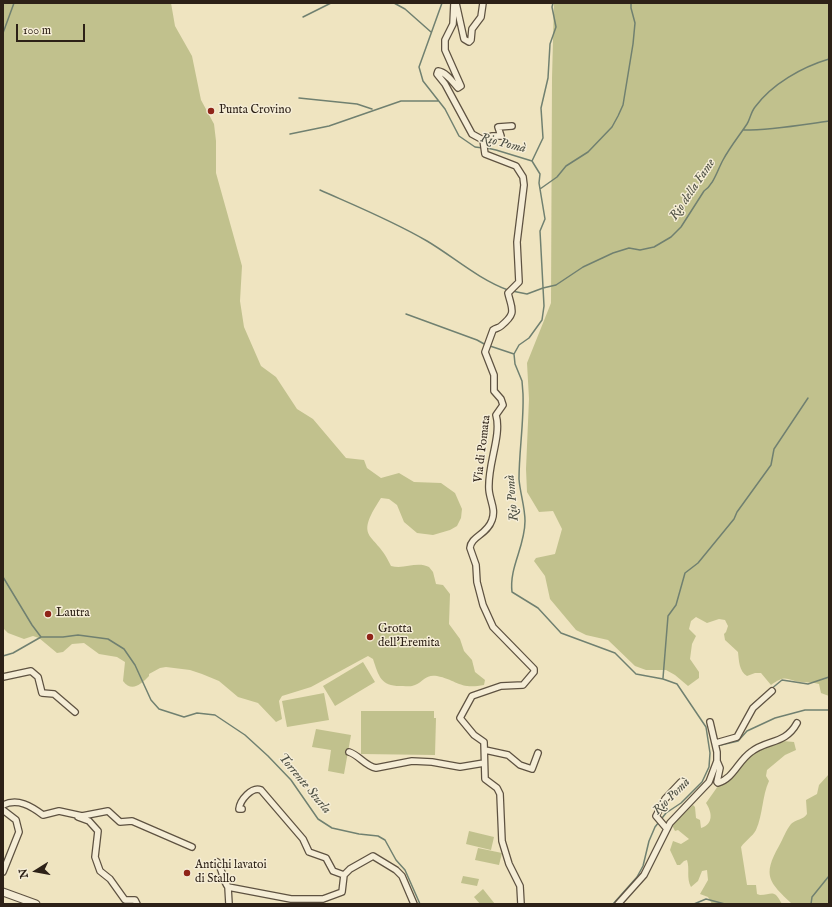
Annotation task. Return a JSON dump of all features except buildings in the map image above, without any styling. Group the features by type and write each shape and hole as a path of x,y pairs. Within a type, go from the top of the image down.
{"street":[{"path":"455,3 464,39 469,42 472,40 472,29 481,17 483,3"},
{"path":"455,3 453,24 445,40 445,50 461,86 458,88 448,76 440,71 438,71 437,75 445,84 472,134 483,142 492,136 501,136 498,127 512,126"},
{"name":"Via di Pomata","path":"483,142 484,151 487,156 516,166 522,173 524,185 517,242 519,282 508,293 513,306 512,313 510,319 502,326 494,329 485,350 485,355 494,375 494,391 501,399 503,405 496,415 498,430 489,469 489,491 493,508 493,518 484,533 472,541 470,548 476,565 477,582 483,605 490,616 493,627 534,672 523,685 501,686 470,698 460,719 474,735 483,741 485,750"},
{"path":"3,677 31,671 38,677 42,694 54,694 75,712"},
{"path":"716,743 738,736 753,708 772,691"},
{"path":"710,722 716,743 717,761 720,767 718,784 729,777 751,751 785,738 794,730 797,724"},
{"path":"521,904 520,886 509,864 502,841 500,794 493,785 485,779 485,750 508,755 520,765 532,769 538,753"},
{"path":"349,752 355,754 370,766 376,768 412,761 432,762 460,767 484,763"},
{"path":"618,904 644,875 667,829 683,809 706,786 717,761"},
{"path":"667,829 657,818 664,801 681,782"},
{"path":"242,809 239,809 240,805 252,790 257,788 261,790 303,839 309,852 326,858 332,871 344,875"},
{"path":"3,805 20,803 34,807 43,815 59,811 89,821 98,831 95,857 100,871 110,879 125,900 135,900 137,904"},
{"path":"3,810 16,820 19,832 3,872"},
{"path":"76,816 108,811 120,822 132,821 192,847"},
{"path":"228,887 285,898 323,900 342,892 344,875 350,868 373,856 396,870 404,879 414,904"},
{"path":"217,862 221,869 224,882 228,887 229,904"},
{"path":"4,891 36,904"}],"green space":[{"path":"3,3 171,3 175,26 192,56 201,100 214,124 216,141 216,173 242,266 240,301 244,327 261,366 276,377 297,409 313,419 346,458 364,460 367,468 381,478 399,473 414,482 441,483 455,493 462,509 461,518 457,526 450,530 433,535 417,533 404,522 397,505 389,499 381,498 372,512 367,530 391,566 401,567 424,565 429,567 433,572 436,584 443,585 450,594 449,624 460,639 464,651 472,660 475,672 485,680 484,685 469,686 437,676 430,676 412,686 390,685 382,680 373,659 368,656 311,687 282,696 279,701 282,719 276,722 258,703 238,697 219,681 202,674 190,670 166,667 160,668 149,674 143,682 133,687 126,685 123,681 125,662 117,657 99,654 84,643 72,644 63,652 57,653 39,638 33,636 24,639 8,633 3,628"},
{"path":"554,3 829,3 829,696 821,693 819,684 817,683 780,679 771,685 761,673 755,673 747,676 744,674 739,662 738,652 725,640 724,634 728,626 725,620 719,619 707,623 696,617 691,621 689,629 696,636 692,644 690,659 699,672 699,678 688,686 675,675 666,670 646,670 635,666 608,640 586,635 576,630 550,599 545,576 534,561 536,558 555,554 562,529 553,511 539,512 527,492 526,469 529,399 527,363 551,303 552,78"},
{"path":"363,662 375,682 335,706 323,686"},
{"path":"324,693 329,720 287,727 282,701"},
{"path":"361,711 434,711 434,718 436,718 435,755 361,754"},
{"path":"316,729 351,735 344,774 328,771 331,750 312,747"},
{"path":"783,741 794,742 796,750 785,755 767,770 766,776 769,781 756,830 741,847 747,885 756,885 757,894 760,895 771,893 775,894 782,904 712,904 708,897 700,894 708,880 707,870 702,871 698,881 691,887 687,860 680,865 677,865 670,850 673,841 681,844 689,839 678,830 675,831 672,825 693,805 695,807 696,818 700,820 701,828 708,824 711,817 710,810 706,803 718,786 726,782 755,751"},
{"path":"829,774 829,904 792,904 773,884 770,878 771,865 789,826 807,814 806,800 817,794 819,785"},
{"path":"469,831 494,837 491,850 466,844"},
{"path":"478,848 502,853 499,865 475,860"},
{"path":"463,876 479,879 477,886 461,883"},
{"path":"483,889 495,904 480,904 474,897"}],"waterway":[{"path":"3,33 14,3"},
{"path":"303,17 331,3"},
{"path":"394,3 405,9 431,32"},
{"name":"Rio Pomà","path":"442,3 419,67 423,81 445,109 459,136 475,147 483,148"},
{"path":"532,161 543,138 541,108 548,78 550,44 556,27 552,7 553,3"},
{"path":"540,189 557,177 566,166 588,152 612,127 618,116 623,105 633,44 635,23 631,3"},
{"name":"Rio della Fame","path":"512,291 527,294 556,285 583,267 613,253 629,248 640,250 654,247 671,237 681,227 704,191 713,181 726,155 747,124 754,109 762,99 788,77 819,62 829,59"},
{"path":"299,98 357,104 372,109"},
{"path":"290,134 329,126 401,101 438,101"},
{"path":"744,130 776,128 829,121"},
{"name":"Rio Pomà","path":"487,148 532,161 540,174 539,183 545,219 540,231 544,306 542,320 529,338 519,345 514,354 515,364 522,381 523,394 519,479 525,521 523,540 513,574 512,592 538,608 561,633 615,653 636,674 663,679 677,684 706,727 710,753 709,767 702,782 681,803 666,813 655,827 649,841 643,866 637,877 613,904"},
{"path":"320,190 401,227 437,247 486,280 508,290"},
{"path":"406,314 477,340 486,345"},
{"path":"490,346 514,354"},
{"path":"663,678 668,616 676,605 685,573 698,563 734,519 737,512 771,465 774,449 808,398"},
{"name":"Torrente Sturla","path":"3,577 41,637 78,635 108,639 124,649 135,665 151,700 159,709 184,717 197,713 215,715 245,735 268,756 291,780 318,819 332,828 359,834 378,836 385,840 396,860 405,870 420,904"},
{"path":"3,656 13,653 41,637"},
{"path":"753,704 782,680 808,684 829,677"},
{"path":"721,745 738,741 747,731 775,718 805,710 829,710"},
{"path":"811,904 812,897 829,876"},
{"path":"694,904 706,899 725,904"}],"place":[{"name":"Punta Crovino","path":"211,111"},
{"name":"Lautra","path":"48,614"},
{"name":"Grotta dell'Eremita","path":"370,637"},
{"name":"Antichi lavatoi di Stallo","path":"187,873"}]}
